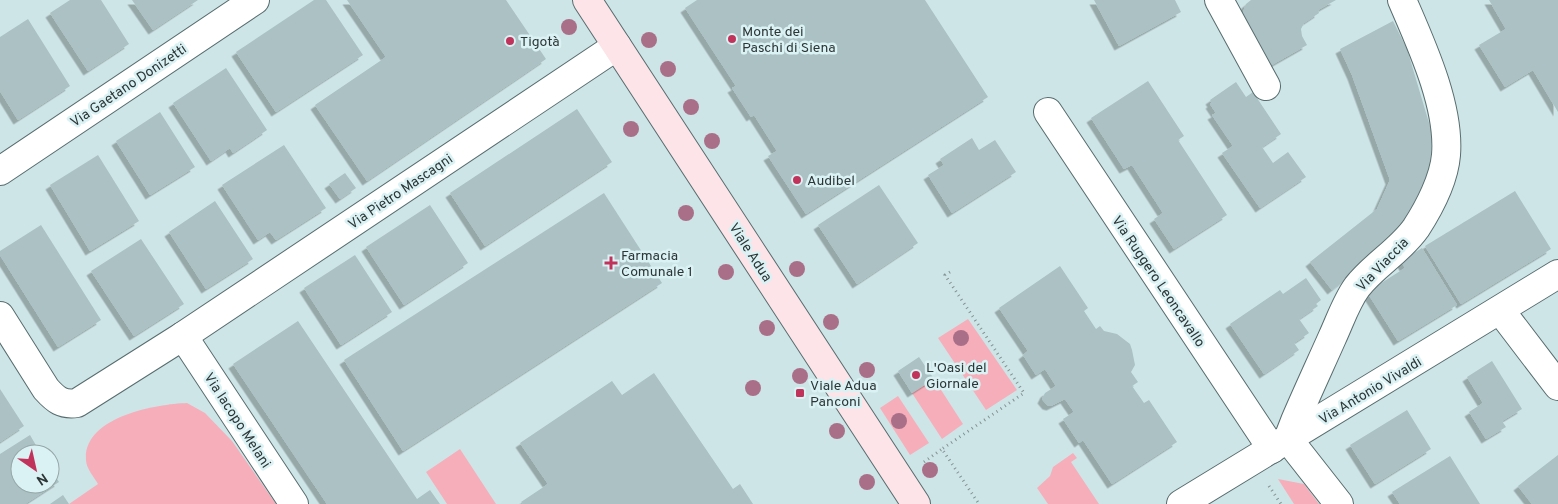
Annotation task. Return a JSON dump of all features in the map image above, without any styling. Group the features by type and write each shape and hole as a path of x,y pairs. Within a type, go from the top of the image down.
{"main road":[{"name":"Viale Adua","path":"587,0 916,504"}],"street":[{"name":"Via Gaetano Donizetti","path":"0,171 255,0"},
{"path":"1219,0 1266,86"},
{"name":"Via Viaccia","path":"1280,444 1295,421 1352,295 1368,275 1399,247 1416,228 1442,174 1446,156 1446,136 1442,113 1433,78 1402,0"},
{"name":"Via Pietro Mascagni","path":"0,316 46,389 62,403 69,404 83,400 183,336 617,46"},
{"name":"Via Ruggero Leoncavallo","path":"1048,112 1280,444 1339,504"},
{"name":"Via Antonio Vivaldi","path":"1181,504 1558,274"},
{"path":"1500,310 1558,386"},
{"name":"Via Iacopo Melani","path":"183,336 294,504"}],"path":[{"path":"918,466 1024,393 945,275 950,272"},
{"path":"942,449 980,504"},
{"path":"1266,482 1281,504"}],"shaded area":[{"path":"968,319 1017,390 986,410 938,338"},
{"path":"934,379 963,424 942,439 912,393"},
{"path":"898,396 929,443 910,455 880,408"},
{"path":"187,403 205,413 232,441 276,504 69,504 98,484 86,463 88,445 96,433 108,423 141,410"},
{"path":"460,449 496,504 447,504 426,472"},
{"path":"1073,453 1077,458 1071,462 1099,504 1048,504 1037,488 1050,476 1053,467"},
{"path":"1278,479 1304,484 1319,504 1294,504"}],"building":[{"path":"70,0 101,0 129,44 88,71 50,13"},
{"path":"132,0 198,0 153,30"},
{"path":"314,0 326,0 363,55 276,112 236,52"},
{"path":"347,0 506,0 546,59 367,181 315,105 386,57"},
{"path":"697,0 925,0 988,97 806,214 768,156 777,151 754,115 751,117 732,88 736,86 685,8"},
{"path":"1094,0 1175,0 1181,12 1119,46"},
{"path":"1251,0 1336,0 1318,10 1319,13 1304,23 1301,29 1302,36 1307,45 1270,66 1242,15 1246,4"},
{"path":"1489,0 1558,0 1558,112 1533,70 1505,87 1479,45 1506,29"},
{"path":"28,19 70,86 18,120 0,91 0,37"},
{"path":"1393,21 1407,49 1432,133 1430,172 1401,235 1332,290 1310,262 1377,209 1390,180 1352,75 1340,49"},
{"path":"226,68 267,130 233,153 230,148 211,161 173,103"},
{"path":"1148,81 1184,136 1178,140 1227,215 1174,249 1154,219 1163,213 1132,165 1124,169 1091,118"},
{"path":"1236,82 1246,97 1253,92 1281,134 1262,147 1273,163 1288,152 1306,177 1260,208 1222,153 1233,146 1212,115 1216,113 1210,104 1212,103 1210,100"},
{"path":"577,109 612,162 485,246 450,193"},
{"path":"160,112 195,167 150,195 116,141"},
{"path":"972,138 979,150 995,140 1016,172 952,213 928,175 944,165 940,159"},
{"path":"284,145 326,208 276,240 270,232 258,240 222,185"},
{"path":"98,155 139,221 90,251 50,185"},
{"path":"345,173 356,188 340,199 329,184"},
{"path":"879,185 918,243 857,284 818,225"},
{"path":"1515,191 1551,249 1461,304 1425,246"},
{"path":"604,193 662,283 403,451 344,360"},
{"path":"215,201 253,259 206,289 169,232"},
{"path":"430,205 468,263 404,305 366,247"},
{"path":"41,225 101,320 58,347 0,255 0,251"},
{"path":"141,239 184,304 134,336 91,271"},
{"path":"1422,248 1457,305 1398,341 1367,292 1405,268 1401,261"},
{"path":"355,255 392,312 341,345 304,288"},
{"path":"1060,266 1088,308 1084,311 1096,329 1100,326 1104,331 1117,334 1130,344 1135,365 1131,372 1138,382 1132,386 1144,403 1149,400 1177,442 1112,484 1083,440 1079,443 1063,419 1074,412 1065,399 1051,406 1047,405 1042,399 1045,393 1056,386 1045,369 1036,375 1023,355 1028,351 999,308"},
{"path":"1306,278 1321,300 1316,304 1318,306 1299,319 1309,333 1294,343 1299,350 1264,374 1230,324 1280,290 1283,294"},
{"path":"298,321 417,499 430,490 440,504 327,504 233,364"},
{"name":"L'Oasi del Giornale","path":"919,357 934,379 912,393 898,371"},
{"path":"1492,361 1522,409 1502,421 1506,427 1486,439 1469,412 1483,403 1467,377"},
{"path":"654,373 733,489 740,484 753,504 523,504 521,502 548,484 520,443 612,381 622,395"},
{"path":"0,389 24,426 0,442"},
{"path":"1407,410 1431,449 1375,484 1350,445"},
{"path":"30,435 35,444 16,444"},
{"path":"10,448 10,494 40,494 25,504 0,504 0,454"},
{"path":"1558,455 1558,504 1532,504 1518,486"},
{"path":"1450,456 1480,504 1400,504 1392,492"},
{"path":"63,495 69,504 50,504"}],"place":[{"name":"Monte dei Paschi di Siena","path":"732,39"},
{"name":"Tigotà","path":"510,41"},
{"name":"Audibel","path":"797,180"},
{"name":"Farmacia Comunale 1","path":"611,263"},
{"name":"L'Oasi del Giornale","path":"916,375"},
{"name":"Viale Adua Panconi","path":"800,393"}]}
